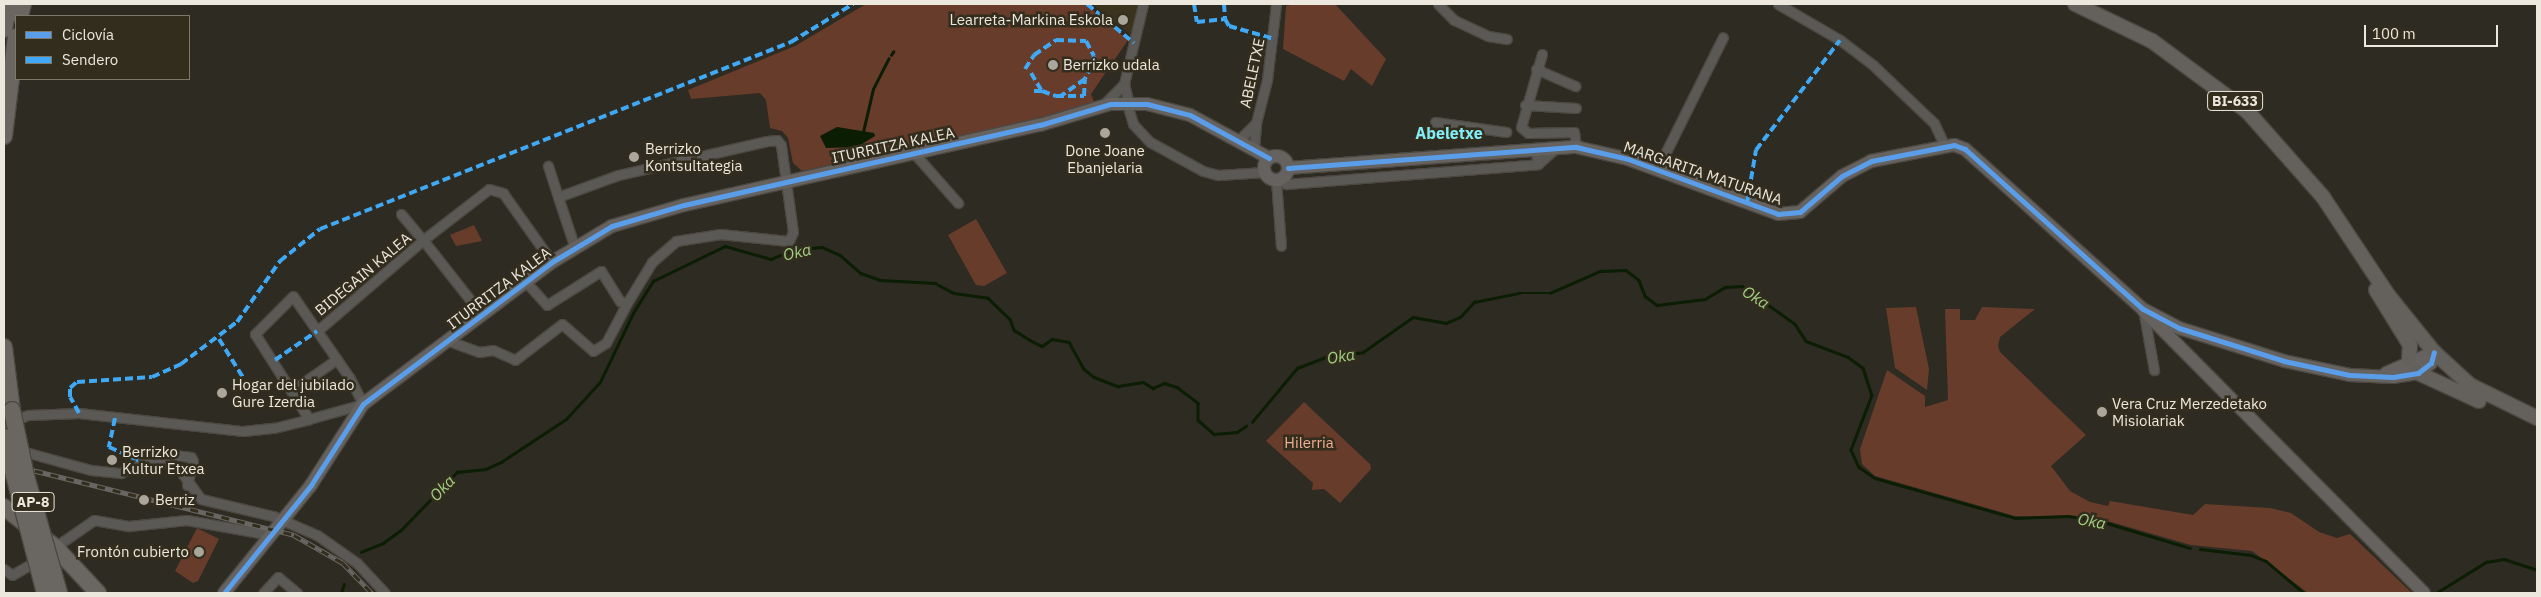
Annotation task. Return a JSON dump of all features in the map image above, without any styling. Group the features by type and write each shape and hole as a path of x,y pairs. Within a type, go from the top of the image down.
{"highway":[{"path":"4,29 9,4"},
{"path":"4,136 15,45"},
{"name":"AP-8","path":"4,347 12,410 51,592"},
{"name":"AP-8","path":"4,437 51,592"},
{"path":"4,507 56,548 98,593"}],"main road":[{"name":"BI-633","path":"2075,4 2152,42 2247,111 2296,162 2388,295 2434,352 2470,385 2534,417"},
{"path":"2355,246 2380,300 2410,345 2412,359"},
{"path":"2418,373 2455,387 2497,410 2534,417"}],"street":[{"path":"1143,4 1124,84 1133,124 1150,142 1203,171 1218,176 1274,177 1286,184 1538,164 1557,147"},
{"name":"ABELETXE","path":"1239,140 1256,123 1271,61 1276,4"},
{"path":"1438,4 1454,20 1488,36 1507,39"},
{"path":"1778,4 1840,40 1873,66 1934,123 1945,147"},
{"path":"1657,170 1722,37"},
{"path":"1542,54 1524,105 1524,131 1574,132 1576,147"},
{"path":"1536,68 1575,86"},
{"path":"1097,107 1124,84"},
{"name":"ITURRITZA KALEA","path":"224,593 311,484 363,404 552,262 575,248 637,217 913,152 1040,125 1097,107 1128,104 1166,107 1190,115 1254,148 1269,158 1280,156 1288,168"},
{"path":"1524,105 1576,108"},
{"path":"1434,122 1506,132"},
{"path":"1254,148 1256,123"},
{"path":"449,341 479,352 494,350 515,360 562,324 593,351 606,343 652,262 676,241 720,234 789,241 793,232 788,181 777,140 618,175 558,197"},
{"name":"MARGARITA MATURANA","path":"1288,168 1535,148 1576,147 1657,170 1778,214 1789,214 1805,209 1842,176 1871,161 1945,147 1965,149 2143,309 2176,326 2200,337 2350,375 2379,376 2418,373"},
{"path":"1535,148 1538,164"},
{"path":"913,152 958,203"},
{"path":"1269,158 1274,177 1281,246"},
{"path":"548,166 575,248"},
{"path":"1274,177 1288,168"},
{"path":"401,214 423,240 489,189 503,193 552,262"},
{"name":"BIDEGAIN KALEA","path":"318,330 423,240 482,315"},
{"path":"526,282 547,305 601,271 620,301 627,303"},
{"path":"4,425 28,415 79,413 243,431 310,419 363,404 337,358 293,296 256,334 294,390 310,419"},
{"path":"2143,309 2169,339 2424,593"},
{"path":"2143,309 2154,370"},
{"path":"2169,339 2170,332 2176,326"},
{"path":"2193,363 2190,348 2200,337"},
{"path":"2379,376 2412,359 2434,352"},
{"path":"2412,359 2418,373 2431,363 2434,352"},
{"path":"294,390 337,358"},
{"path":"4,445 91,470 121,473 140,461 166,463 179,469 187,485 201,498 282,519 339,549 385,593"},
{"path":"140,461 143,453 150,452 190,457 193,461 187,485"},
{"path":"4,569 12,575 56,548 94,520 129,526 187,520 270,535"},
{"path":"32,564 51,592"},
{"path":"263,593 278,577 297,593"}],"shaded area":[{"name":"Learreta-Markina Eskola","path":"1092,4 1138,4 1131,35"},
{"path":"837,127 874,133 875,136 857,147 826,148 820,136"}],"green space":[{"path":"866,4 1086,4 1128,40 1091,94 1094,102 1059,114 802,171 793,163 788,138 782,131 770,128 766,100 760,93 691,99 688,90 795,46"},
{"path":"1295,4 1335,4 1386,59 1372,86 1351,69 1344,81 1283,49 1286,6"},
{"path":"976,219 1007,273 984,286 976,285 948,235"},
{"path":"474,225 482,241 456,246 450,235"},
{"path":"1916,307 1929,369 1927,390 1895,368 1886,308"},
{"path":"1982,307 2035,309 2000,337 1998,346 2000,352 2086,435 2051,466 2070,491 2090,502 2108,506 2110,501 2193,515 2205,504 2270,508 2291,513 2319,532 2337,538 2350,534 2412,593 2308,593 2252,551 2191,545 2097,518 2015,516 1875,476 1862,464 1860,449 1887,370 1925,396 1925,407 1948,400 1945,309 1960,309 1960,320 1975,320"},
{"name":"Hilerria","path":"1304,402 1370,464 1371,469 1340,503 1324,489 1312,490 1313,483 1266,441"},
{"name":"Frontón cubierto","path":"197,528 219,539 198,581 193,583 175,571"}],"waterway":[{"path":"863,132 873,89 888,59"},
{"name":"Oka","path":"361,552 383,543 401,530 457,472 486,469 501,462 566,419 600,382 633,313 653,281 725,246 771,259 795,249 822,247 840,255 861,273 880,280 935,283 954,293 988,298 1010,319 1014,330 1030,340 1042,346 1052,339 1069,342 1084,369 1094,377 1118,386 1143,382 1153,388 1164,383 1177,387 1198,403 1198,420 1214,434 1237,432 1246,426"},
{"name":"Oka","path":"1252,422 1297,368 1325,357 1363,352 1413,317 1446,323 1460,317 1474,302 1519,293 1550,293 1600,271 1626,270 1639,280 1645,296 1657,305 1705,299 1725,287 1742,286 1795,324 1806,341 1848,357 1863,368 1872,395 1851,450 1859,467 1875,478 2015,518 2068,516 2097,520 2190,548"},
{"name":"Oka","path":"2200,549 2251,555 2266,561 2304,593"},
{"name":"Oka","path":"2436,593 2486,562 2504,559 2537,570"},
{"name":"Oka","path":"341,593 344,584"}],"railway":[{"path":"4,463 294,535 343,563 372,593"}],"marked path":[{"path":"79,413 70,397 70,388 77,382 152,377 181,364 237,322 280,261 320,229 791,42 853,4"},
{"path":"1087,4 1134,43"},
{"path":"1194,4 1197,22 1225,19"},
{"path":"1224,4 1225,19 1229,26 1274,39"},
{"path":"1025,69 1034,55 1056,40 1086,41 1094,56 1091,66 1085,79 1061,96"},
{"path":"1747,203 1756,150 1840,40"},
{"path":"1031,73 1042,91 1031,91"},
{"path":"1042,91 1056,96 1084,96 1085,79"},
{"path":"275,360 317,331"},
{"path":"219,339 244,379"},
{"path":"115,418 109,447 140,461"}],"cycle path":[{"path":"224,593 311,485 363,404 552,262 612,226 684,205 1040,125 1110,104 1147,104 1190,115 1269,158"},
{"path":"1288,168 1576,147 1628,159 1778,214 1800,212 1842,176 1871,161 1954,145 1965,149 2143,309 2179,328 2284,361 2350,375 2393,377 2418,373 2431,363 2434,352"}],"place":[{"name":"Learreta-Markina Eskola","path":"1123,20"},
{"name":"Berrizko udala","path":"1053,65"},
{"name":"Done Joane Ebanjelaria","path":"1105,133"},
{"name":"Berrizko Kontsultategia","path":"634,157"},
{"name":"Hogar del jubilado Gure Izerdia","path":"222,393"},
{"name":"Vera Cruz Merzedetako Misiolariak","path":"2102,412"},
{"name":"Berrizko Kultur Etxea","path":"112,460"},
{"name":"Berriz","path":"144,500"},
{"name":"Frontón cubierto","path":"199,552"}],"district":[{"name":"Abeletxe","path":"1449,133"}]}
